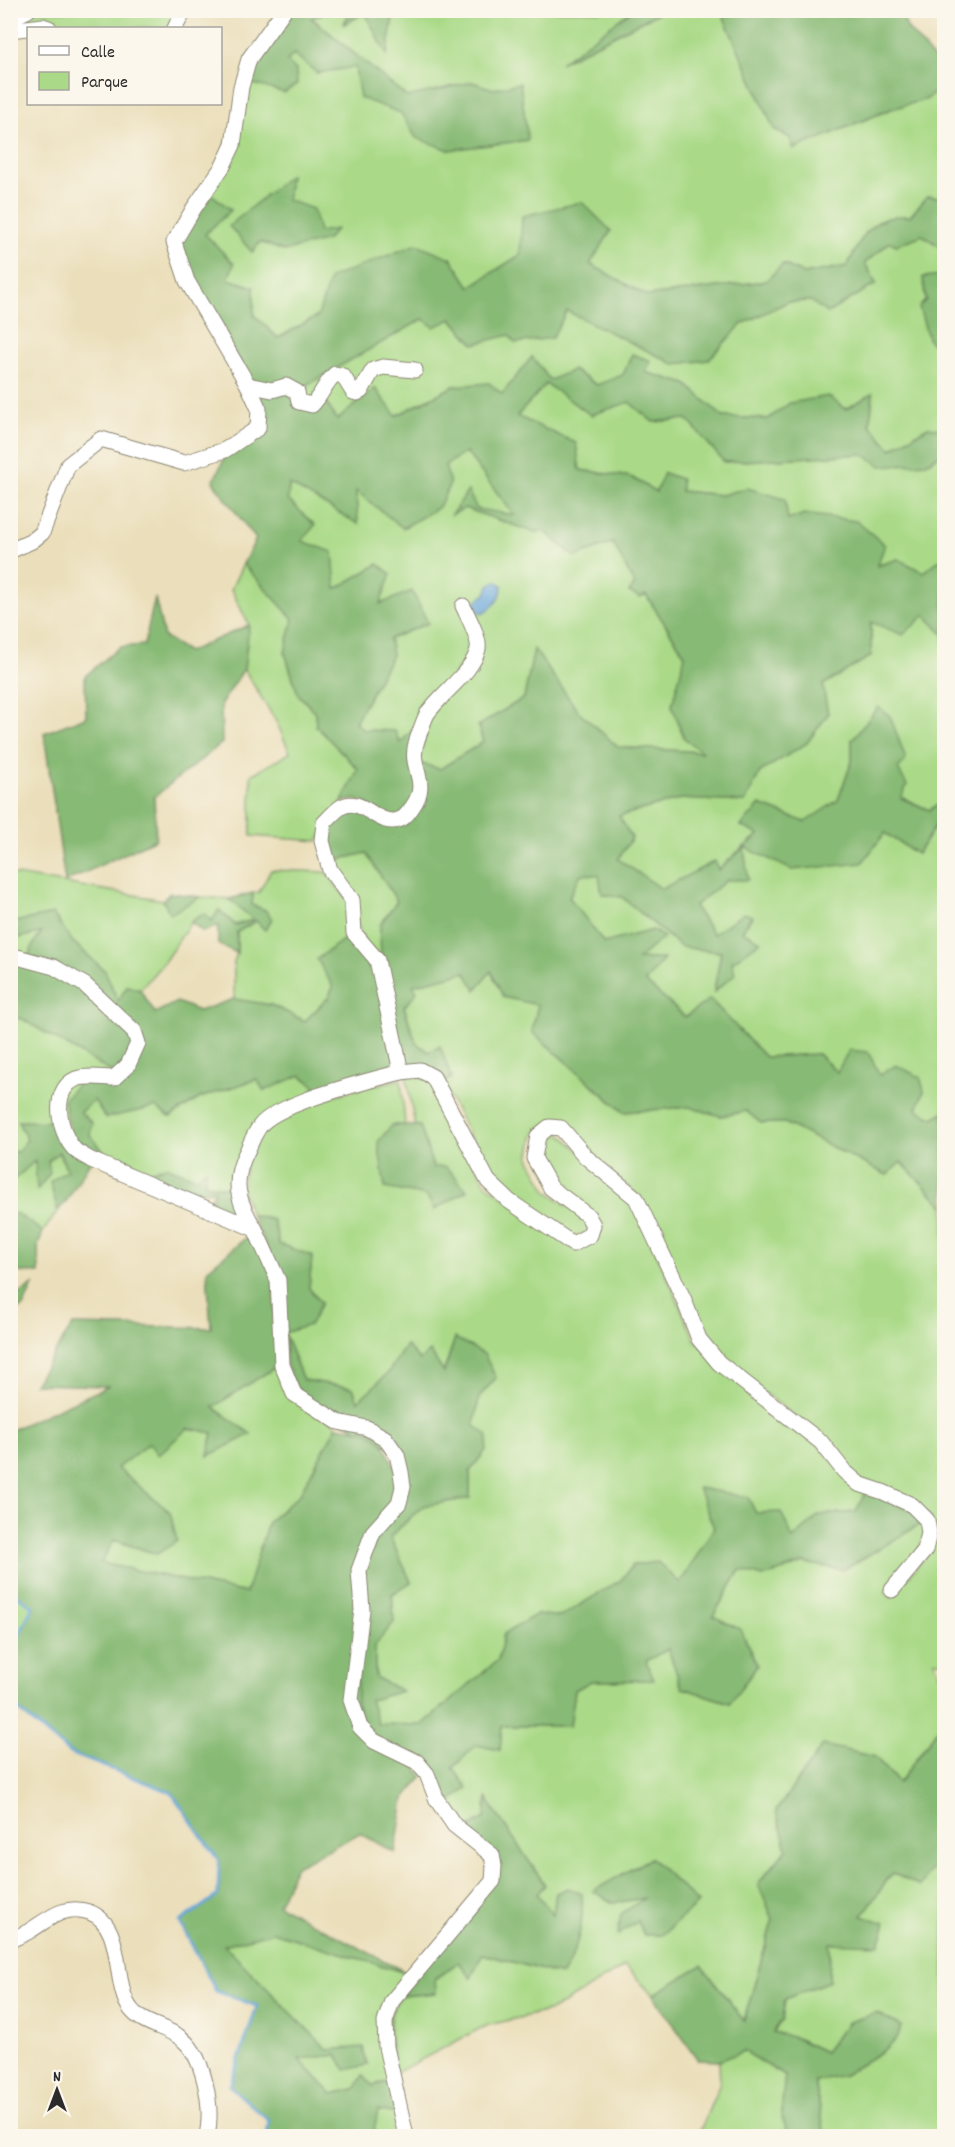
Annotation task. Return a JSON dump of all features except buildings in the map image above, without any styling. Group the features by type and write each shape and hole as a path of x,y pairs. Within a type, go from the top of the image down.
{"street":[{"path":"10,19 28,10"},
{"path":"176,27 184,10"},
{"path":"10,551 32,542 42,533 68,465 101,439 184,463 225,450 258,428 259,409 248,385 186,281 174,242 223,166 233,145 241,87 249,59 284,10"},
{"path":"10,30 27,28"},
{"path":"248,385 272,390 286,386 297,392 299,402 312,405 321,396 327,380 335,374 343,376 353,392 357,393 361,391 374,370 383,367 416,370"},
{"path":"401,1072 377,960 354,933 352,900 330,870 327,860 322,841 324,823 343,806 357,804 382,819 392,821 401,819 419,798 422,786 414,763 416,745 427,715 449,688 465,674 478,649 474,630 463,606"},
{"path":"10,955 54,967 86,985 134,1031 138,1043 128,1065 114,1078 78,1079 67,1085 60,1098 60,1113 66,1136 75,1149 91,1160 255,1229"},
{"path":"406,2136 386,2047 385,2022 392,2001 493,1881 494,1866 492,1855 454,1825 437,1800 427,1774 417,1762 374,1740 360,1727 351,1700 362,1610 359,1570 374,1532 399,1503 403,1487 401,1472 397,1455 385,1438 367,1428 338,1422 294,1394 282,1365 278,1280 255,1229 243,1209 238,1188 242,1161 260,1125 289,1106 401,1072 420,1070 433,1077 489,1181 509,1201 573,1244 590,1235 593,1225 588,1216 551,1188 534,1158 538,1136 549,1127 561,1128 586,1157 636,1198 684,1300 699,1339 719,1363 821,1442 844,1471 859,1484 912,1505 927,1520 929,1533 925,1550 892,1590"},
{"path":"10,1940 30,1931 52,1914 75,1910 91,1912 104,1922 112,1937 126,2001 133,2012 143,2020 177,2035 187,2043 195,2057 203,2077 209,2103 207,2136"}],"green space":[{"path":"10,11 180,11 171,27 56,27 43,22 17,26"},
{"path":"289,11 333,11 311,18 407,97 472,82 493,89 520,83 528,140 449,150 416,138 401,113 360,98 355,67 317,73 294,54 287,61 296,70 297,84 284,93 247,82 253,61"},
{"path":"333,11 351,11 345,24 365,13 387,54 393,17 388,11 631,11 564,60 662,11 721,11 774,129 790,138 794,149 891,109 927,99 944,84 944,198 928,196 910,216 896,216 877,223 864,236 847,266 804,274 783,264 766,281 647,296 590,264 520,255 470,287 451,258 318,316 278,338 254,315 254,287 227,279 205,234 231,210 210,193 247,82 287,61 294,54 317,73 355,66 360,97 402,113 493,89 472,82 407,98 311,17","holes":["290,177 287,200 319,232 336,230 284,251 260,242 253,252"]},
{"path":"351,11 388,11 393,17 387,55 365,13 343,24"},
{"path":"631,11 662,11 560,63"},
{"path":"721,11 901,11 907,28 944,70 944,84 927,99 891,109 794,149 790,138 774,129"},
{"path":"290,175 287,200 313,209 319,232 336,229 327,240 284,251 260,242 252,252 229,226"},
{"path":"210,193 231,210 205,234 234,264 228,279 254,287 254,315 278,338 318,316 330,278 417,244 451,258 470,287 520,255 522,216 582,202 611,231 590,264 647,296 766,281 783,264 804,274 847,266 870,229 886,219 910,216 928,196 944,198 944,249 922,235 897,245 890,242 865,263 876,284 827,313 811,301 787,302 742,324 708,360 674,364 567,311 552,338 515,343 509,335 474,344 452,319 434,327 423,319 300,389 251,381 191,279 179,242"},
{"path":"922,235 944,249 944,275 923,278 929,341 944,352 944,429 928,427 891,449 870,425 873,394 845,409 790,403 768,419 723,417 686,384 645,372 633,354 623,375 597,385 573,370 550,381 502,394 454,386 395,416 336,420 313,409 300,388 423,319 452,319 474,344 509,335 566,310 674,364 708,360 742,324 787,302 811,301 827,313 876,284 865,263 890,242 897,245"},
{"path":"944,275 944,352 929,341 919,307 926,300 923,277"},
{"path":"632,354 651,361 645,372 686,384 723,417 768,419 790,403 828,396 846,409 873,393 870,425 891,449 928,427 944,429 944,452 926,463 881,466 863,454 724,462 687,419 653,422 629,402 591,415 546,384 517,416 576,443 580,470 631,477 656,492 664,473 681,479 681,491 722,495 747,488 785,499 788,520 804,514 856,521 885,545 877,566 898,559 923,572 944,557 944,635 925,615 903,635 871,622 871,656 823,685 828,714 807,743 760,772 745,802 680,799 619,816 632,838 618,859 662,889 715,861 718,870 744,848 748,880 727,880 694,906 713,934 744,913 752,916 742,931 761,941 732,962 735,974 714,992 721,952 681,947 622,897 602,894 599,875 581,874 569,897 604,943 653,930 664,937 638,959 664,959 645,982 685,1017 710,999 765,1057 818,1054 837,1072 849,1050 868,1052 880,1075 896,1065 920,1077 924,1091 917,1109 933,1118 944,1112 944,1206 901,1162 887,1175 785,1123 761,1123 746,1111 721,1116 689,1107 624,1112 532,1032 538,1005 503,997 491,971 476,990 465,972 413,985 417,992 404,1007 416,1043 429,1052 440,1046 452,1078 442,1083 426,1069 405,1067 381,960 380,925 397,901 366,853 332,861 326,841 327,825 340,814 351,809 363,811 388,824 402,822 415,813 423,799 426,785 418,763 440,769 483,742 478,726 524,698 534,649 578,711 618,747 702,752 684,738 672,706 685,655 646,595 640,598 629,592 635,585 613,543 575,557 544,531 533,532 465,508 451,515 468,491 477,509 514,515 466,452 445,465 450,484 439,507 403,528 356,491 358,524 289,484 288,500 315,525 302,541 333,552 336,589 378,564 391,574 380,604 412,591 428,623 389,639 392,655 355,722 364,730 395,731 400,743 419,724 410,759 417,786 413,800 406,810 393,817 383,815 361,801 342,802 358,769 316,726 315,712 298,694 285,653 293,619 243,564 256,539 213,482 226,455 262,430 264,407 255,391 272,394 285,391 294,395 295,406 313,409 324,399 337,420 375,388 396,416 454,386 489,383 502,394 532,357 550,380 573,370 597,385 623,375"},
{"path":"546,384 591,415 629,402 653,422 687,419 725,462 863,454 926,463 944,452 944,557 923,572 898,559 876,566 788,521 747,488 722,495 681,491 656,492 631,477 579,470 517,416"},
{"path":"466,452 515,515 464,508 533,532 544,531 575,557 613,543 635,585 630,591 646,595 685,655 672,706 703,752 618,748 578,711 534,650 524,698 478,726 483,742 440,769 418,763 430,717 473,648 419,724 400,743 394,731 364,730 355,723 392,655 389,639 428,623 336,589 301,541 288,500 289,483 358,523 355,490 445,465"},
{"path":"243,564 294,619 285,653 298,694 315,712 316,726 358,769 342,802 318,841 251,836 251,775 290,753 277,723 244,669 249,625 231,589"},
{"path":"155,598 164,637 188,652 249,625 244,669 221,704 222,743 154,797 156,839 65,882 44,733 86,717 85,676 120,647 144,645"},
{"path":"925,614 944,635 944,801 929,810 901,797 852,740 852,761 838,800 805,823 760,806 759,834 744,847 885,833 917,854 939,820 944,819 944,1112 933,1118 916,1109 924,1091 880,1075 837,1072 818,1054 765,1057 710,1000 685,1017 645,982 663,959 638,959 663,937 653,930 604,943 569,897 581,874 600,875 602,894 622,897 681,947 721,952 714,990 732,962 742,931 752,917 744,913 713,934 694,906 727,880 743,847 718,870 714,862 662,889 618,859 619,816 681,799 745,802 760,772 807,743 828,714 822,685 870,656 871,622"},
{"path":"878,707 890,716 906,759 898,769 907,785 901,798 929,810 944,801 944,819 939,820 917,854 885,833 862,863 792,870 745,847 759,835 741,826 760,805 805,822 838,800 852,761 852,740"},
{"path":"366,853 398,901 380,925 381,960 365,943 332,861"},
{"path":"271,870 326,872 348,901 350,935 318,959 333,987 328,998 305,1021 271,1005 234,999 237,932 256,921 265,910 252,905 253,893 259,892"},
{"path":"10,874 163,900 170,913 200,897 229,899 255,919 235,925 219,910 212,921 204,913 191,922 164,962 140,990 127,986 118,1002 105,971 72,941 53,914 15,922 11,926"},
{"path":"170,893 200,897 170,914 163,900"},
{"path":"253,893 252,905 265,910 272,919 265,930 256,921 237,932 237,953 218,944 218,926 203,932 191,922 204,913 212,921 219,910 235,925 254,920 229,899"},
{"path":"53,914 72,941 105,971 118,1001 127,986 140,990 155,1013 177,1002 199,1011 234,999 271,1005 305,1021 328,998 333,987 317,959 350,935 374,963 397,1069 307,1097 315,1086 301,1075 264,1091 257,1079 200,1098 170,1117 155,1107 106,1118 94,1100 80,1112 92,1123 90,1135 113,1163 123,1157 148,1172 166,1166 196,1178 206,1169 205,1184 230,1188 230,1175 237,1170 245,1220 207,1205 215,1191 177,1193 77,1147 70,1134 64,1099 79,1083 116,1081 137,1028 29,956 35,941 42,932 11,940 10,926 15,922"},
{"path":"43,932 29,956 11,951 10,940"},
{"path":"10,959 46,968 86,991 134,1043 125,1063 113,1073 21,1018 11,1020"},
{"path":"490,970 504,997 538,1004 532,1032 623,1112 689,1107 721,1116 746,1111 761,1123 785,1123 887,1175 900,1161 944,1206 944,1661 934,1661 944,1683 944,1720 899,1783 875,1757 823,1745 776,1811 787,1849 758,1884 773,1919 744,2021 702,1966 653,1995 625,1966 552,2010 485,2026 396,2073 390,2043 390,2023 395,2005 401,1996 435,1993 435,1979 459,1962 471,1978 482,1954 561,1975 575,1947 582,1916 582,1895 568,1888 556,1893 553,1916 537,1894 545,1885 487,1800 485,1818 465,1830 457,1822 446,1805 467,1788 453,1768 476,1745 500,1750 502,1726 570,1726 575,1690 591,1681 653,1680 645,1661 668,1649 682,1688 730,1703 757,1666 741,1630 713,1616 740,1570 763,1577 804,1563 843,1570 924,1522 924,1533 918,1552 885,1593 891,1598 929,1552 933,1534 931,1518 914,1502 885,1488 860,1481 847,1469 824,1439 722,1360 703,1337 688,1298 639,1196 588,1154 563,1124 548,1123 534,1134 529,1158 547,1191 585,1219 589,1226 587,1232 573,1239 511,1198 492,1178 442,1083 451,1077 440,1047 429,1052 416,1043 404,1006 417,992 412,985 466,972 476,990","holes":["651,1858 698,1903 662,1935 644,1935 638,1921 618,1934 621,1914 647,1898 613,1903 594,1891"]},
{"path":"21,1018 113,1073 61,1122 18,1122 27,1140 17,1153 11,1151 11,1020"},
{"path":"300,1075 315,1086 307,1097 258,1122 230,1188 205,1184 206,1170 196,1178 166,1166 148,1172 123,1157 113,1163 90,1135 80,1112 94,1100 106,1118 156,1107 170,1117 200,1098 257,1079"},
{"path":"406,1075 430,1080 485,1183 572,1248 597,1225 554,1186 538,1157 541,1138 559,1132 633,1200 695,1340 818,1445 866,1491 856,1512 819,1515 793,1540 756,1513 699,1489 714,1528 680,1584 633,1565 621,1580 560,1618 537,1614 504,1634 498,1660 422,1725 378,1724 369,1700 401,1691 375,1677 375,1645 394,1622 392,1594 411,1582 390,1537 423,1506 470,1498 470,1471 486,1450 474,1425 479,1397 496,1378 455,1338 443,1373 430,1352 420,1360 406,1346 388,1373 358,1402 353,1388 303,1380 284,1333 309,1288 312,1256 279,1244 273,1220 251,1215 242,1188 246,1162 263,1127 291,1110 335,1095 401,1079 405,1125 392,1125 434,1210 467,1191 433,1167 420,1126 415,1126"},
{"path":"18,1121 61,1122 91,1160 58,1211 50,1182 67,1170 59,1152 48,1161 50,1173 37,1190 35,1161 11,1182 11,1151 17,1152 27,1140"},
{"path":"392,1125 420,1126 433,1167 446,1167 467,1190 434,1210 427,1196 385,1188 378,1142"},
{"path":"58,1152 67,1170 50,1182 58,1211 43,1232 16,1213 11,1219 11,1182 35,1160 38,1189 48,1162"},
{"path":"16,1213 43,1232 38,1246 39,1273 14,1272 11,1257 10,1219"},
{"path":"251,1215 273,1220 279,1244 312,1256 309,1288 321,1303 310,1325 285,1333 282,1279"},
{"path":"253,1232 274,1281 277,1366 213,1407 251,1434 208,1456 213,1433 188,1428 158,1455 149,1443 117,1468 170,1512 177,1541 157,1554 114,1540 101,1563 246,1593 268,1522 299,1495 337,1426 366,1431 382,1441 398,1473 396,1501 361,1551 356,1729 414,1765 423,1776 404,1799 395,1853 360,1833 296,1866 278,1905 409,1974 273,1932 224,1945 328,2050 363,2047 367,2065 346,2070 337,2055 299,2059 332,2094 355,2089 363,2075 373,2086 390,2081 397,2114 378,2110 374,2131 377,2136 267,2136 269,2121 230,2086 257,2006 216,1991 180,1922 218,1895 219,1861 171,1792 70,1753 11,1703 10,1654 33,1606 11,1591 11,1430 109,1386 34,1384 73,1325 211,1328 207,1270"},
{"path":"33,1285 24,1306 11,1314 11,1300"},
{"path":"285,1335 303,1380 353,1388 358,1401 388,1373 406,1345 420,1360 430,1351 444,1373 455,1338 484,1354 496,1378 479,1397 474,1425 488,1436 486,1450 470,1471 470,1498 423,1506 390,1537 411,1582 392,1594 394,1622 375,1645 375,1677 402,1691 370,1700 378,1724 422,1725 498,1660 504,1634 537,1614 560,1617 621,1580 633,1565 658,1562 680,1583 714,1528 698,1488 748,1497 756,1513 781,1512 793,1539 819,1515 856,1512 866,1491 909,1508 924,1522 843,1570 804,1563 763,1577 740,1570 713,1616 741,1630 757,1666 730,1703 682,1688 668,1649 646,1661 654,1680 591,1681 575,1690 570,1726 502,1726 500,1750 476,1745 453,1768 468,1788 446,1805 430,1772 376,1737 363,1724 355,1700 363,1570 377,1535 403,1505 401,1453 339,1419 297,1391 286,1364"},
{"path":"277,1366 337,1426 299,1495 268,1522 247,1593 100,1563 113,1540 157,1554 169,1512 117,1468 149,1443 158,1455 188,1428 213,1433 208,1455 250,1434 212,1407"},
{"path":"11,1591 33,1606 11,1654"},
{"path":"944,1720 944,1828 930,1838 944,1848 944,1853 920,1886 892,1873 862,1916 886,1923 879,1945 830,1943 829,1981 785,1999 782,2020 773,2032 796,2038 825,2052 848,2022 877,2013 901,2026 898,2036 886,2049 844,2075 815,2081 825,2136 789,2136 781,2114 785,2076 744,2051 719,2061 698,2060 653,1995 702,1965 744,2021 773,1919 758,1884 787,1849 776,1811 823,1745 875,1757 899,1783"},
{"path":"487,1799 545,1885 537,1894 553,1915 556,1893 568,1888 582,1894 581,1926 572,1956 562,1975 482,1954 471,1978 459,1962 435,1978 436,1993 401,1996 498,1867 465,1830 485,1818"},
{"path":"944,1853 944,2136 825,2136 815,2081 844,2075 898,2036 901,2026 848,2022 825,2052 796,2038 773,2032 782,2020 785,1999 829,1981 830,1943 862,1916 892,1873 920,1886"},
{"path":"651,1858 698,1903 662,1935 644,1935 638,1921 618,1935 621,1914 645,1898 613,1903 593,1891"},
{"path":"273,1932 409,1974 389,1999 390,2081 332,2094 298,2059 337,2055 346,2069 367,2065 328,2050 223,1945"},
{"path":"744,2051 785,2076 781,2114 789,2136 698,2136 720,2083 719,2061"},
{"path":"377,2110 397,2114 400,2136 377,2136 374,2131"}],"water":[{"path":"496,581 502,585 499,598 489,609 481,613 475,607 475,602 486,594 489,585"}],"waterway":[{"path":"10,1591 33,1606 10,1654"},
{"path":"10,1703 70,1753 171,1792 219,1861 218,1895 180,1922 216,1991 257,2006 230,2086 269,2121 267,2136"}]}
